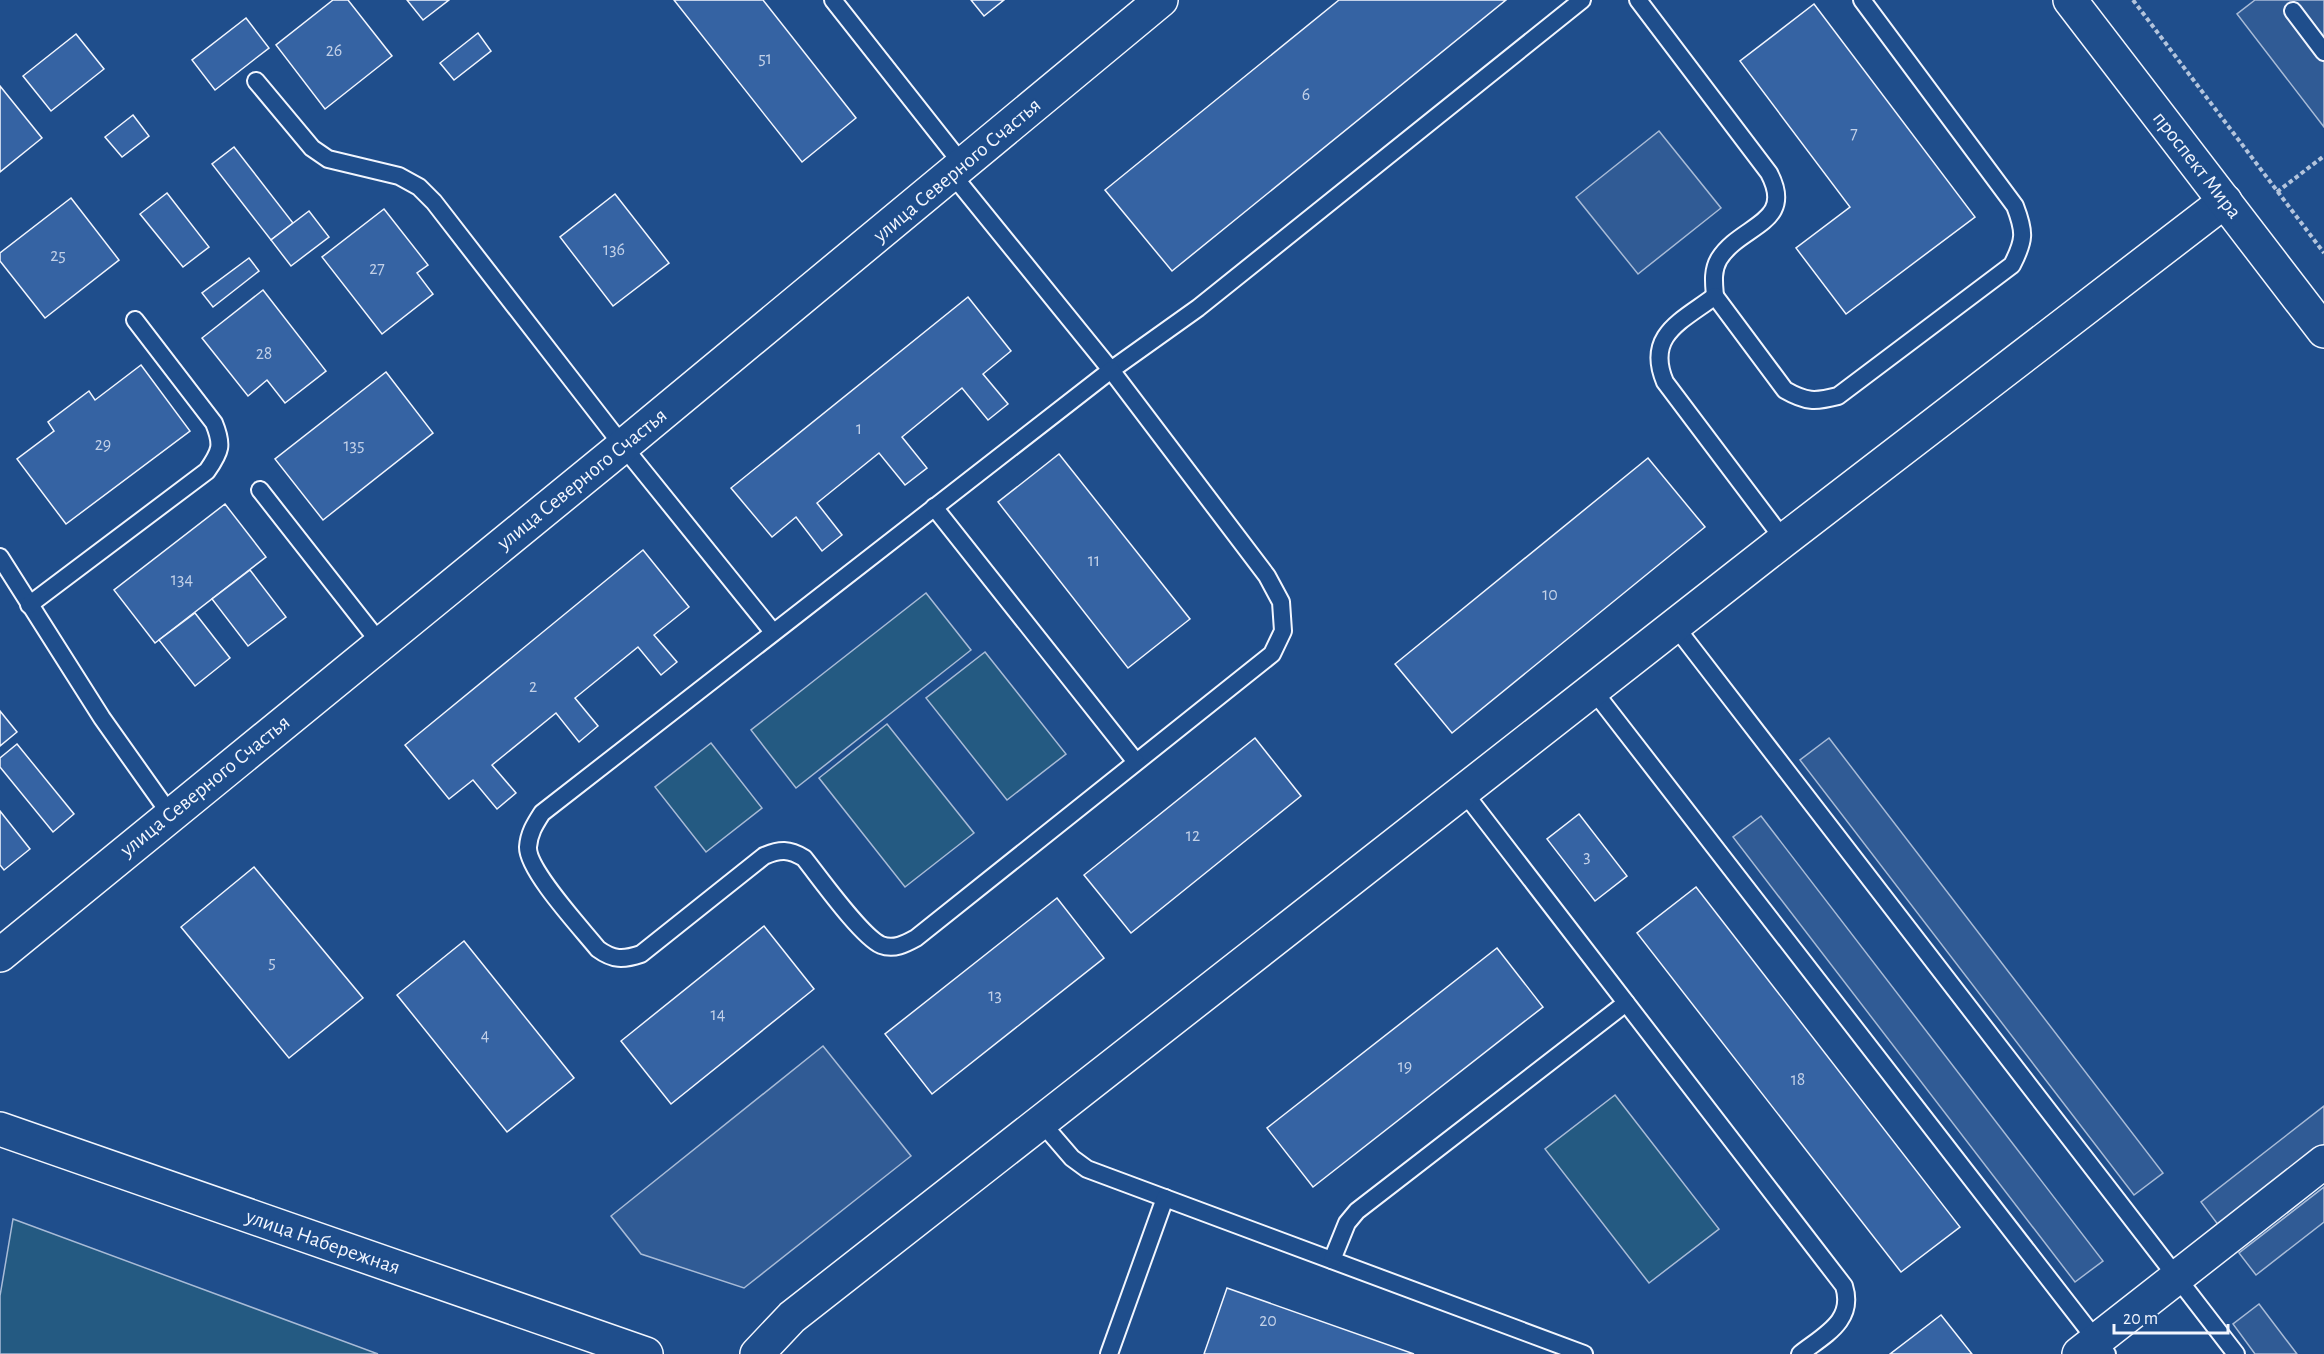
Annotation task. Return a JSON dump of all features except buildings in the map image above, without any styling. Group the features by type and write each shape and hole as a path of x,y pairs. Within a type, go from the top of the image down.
{"street":[{"name":"улица Северного Счастья","path":"0,955 623,446 1161,0"},
{"name":"проспект Мира","path":"2070,0 2324,331"},
{"path":"757,1354 792,1317 1784,540 2225,201"},
{"name":"улица Набережная","path":"0,1129 646,1354"},
{"path":"2094,1350 2177,1277 2324,1162"}],"lane":[{"path":"833,0 957,169 1111,370 1267,576 1281,602 1283,631 1272,654 916,938 899,947 883,946 868,936 804,858 792,851 777,850 764,856 641,954 624,960 609,957 598,949 535,870 528,849 531,829 542,813 1111,370 1198,308 1582,0"},
{"path":"1638,0 1769,173 1777,187 1778,202 1771,214 1730,247 1718,260 1713,276 1715,296 1785,390 1801,399 1819,401 1838,396 2012,264 2023,244 2022,225 2015,206 1862,0"},
{"path":"2293,11 2324,52"},
{"path":"256,81 312,148 328,159 399,176 419,187 427,195 772,633"},
{"path":"1715,296 1666,334 1660,348 1659,367 1665,382 1784,540"},
{"path":"29,605 207,471 218,455 220,439 214,423 135,320"},
{"path":"260,490 380,643"},
{"path":"934,507 1136,762"},
{"path":"0,557 102,718 170,814"},
{"path":"1675,626 2236,1354"},
{"path":"1593,690 2094,1350"},
{"path":"1463,791 1844,1286 1848,1298 1845,1313 1838,1324 1800,1354"},
{"path":"1332,1260 1347,1223 1357,1211 1626,1003"},
{"path":"1041,1122 1072,1158 1087,1169 1584,1354"},
{"path":"1109,1354 1165,1198"}],"path":[{"path":"2133,0 2324,254"},
{"path":"2277,192 2324,156"}],"shaded area":[{"path":"2255,0 2324,0 2324,127 2237,14"},
{"path":"1659,131 1721,208 1638,274 1576,197"},
{"path":"926,593 971,650 796,788 751,730"},
{"path":"985,652 1066,754 1007,800 926,698"},
{"path":"887,724 974,833 905,887 819,778"},
{"path":"1829,738 2163,1173 2134,1195 1800,760"},
{"path":"711,743 762,808 706,852 655,787"},
{"path":"1761,816 2103,1261 2075,1282 1733,837"},
{"path":"823,1046 911,1156 744,1288 641,1254 611,1216"},
{"path":"1615,1095 1719,1229 1649,1283 1545,1149"},
{"path":"2324,1106 2324,1145 2219,1226 2201,1202"},
{"path":"2324,1187 2324,1222 2256,1275 2239,1253"},
{"path":"13,1219 378,1354 0,1354 0,1296"},
{"path":"2259,1304 2297,1354 2255,1354 2233,1324"}]}
